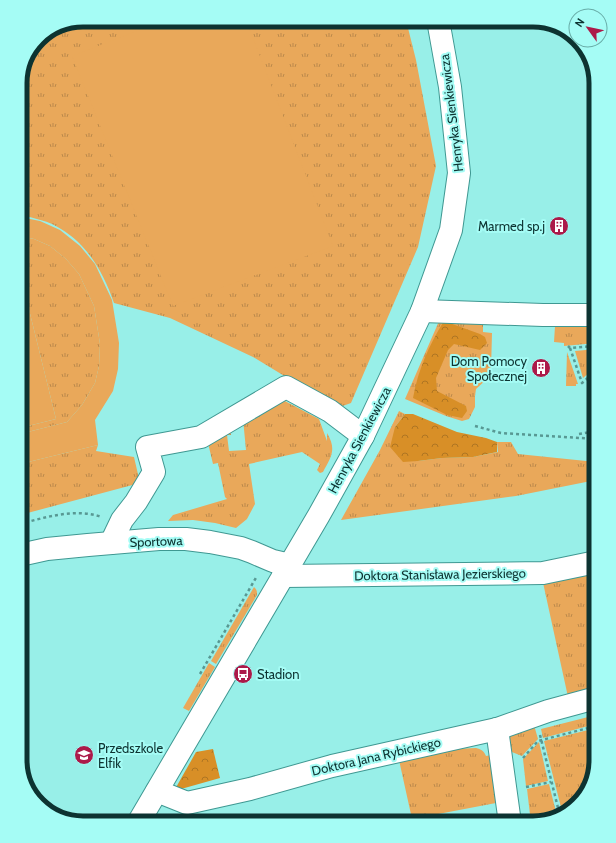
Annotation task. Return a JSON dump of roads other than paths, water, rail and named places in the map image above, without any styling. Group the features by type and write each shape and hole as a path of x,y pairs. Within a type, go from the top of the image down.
{"street":[{"name":"Henryka Sienkiewicza","path":"142,816 319,515 363,436 422,311 450,230 459,173 450,87 439,27"},
{"path":"422,311 589,315"},
{"path":"116,534 154,472 147,447 201,437 286,388 330,411 363,436"},
{"name":"Sportowa","path":"27,553 116,534 168,539 186,539 241,548 273,561 286,571"},
{"name":"Doktora Stanisława Jezierskiego","path":"286,571 543,573 589,563"},
{"name":"Doktora Jana Rybickiego","path":"157,791 187,803 250,789 332,766 497,729 548,711 589,700"},
{"path":"497,729 509,816"}],"place":[{"name":"Marmed sp.j","path":"559,226"},
{"name":"Dom Pomocy Społecznej","path":"541,368"},
{"name":"Stadion","path":"243,674"},
{"name":"Przedszkole Elfik","path":"84,755"}]}
